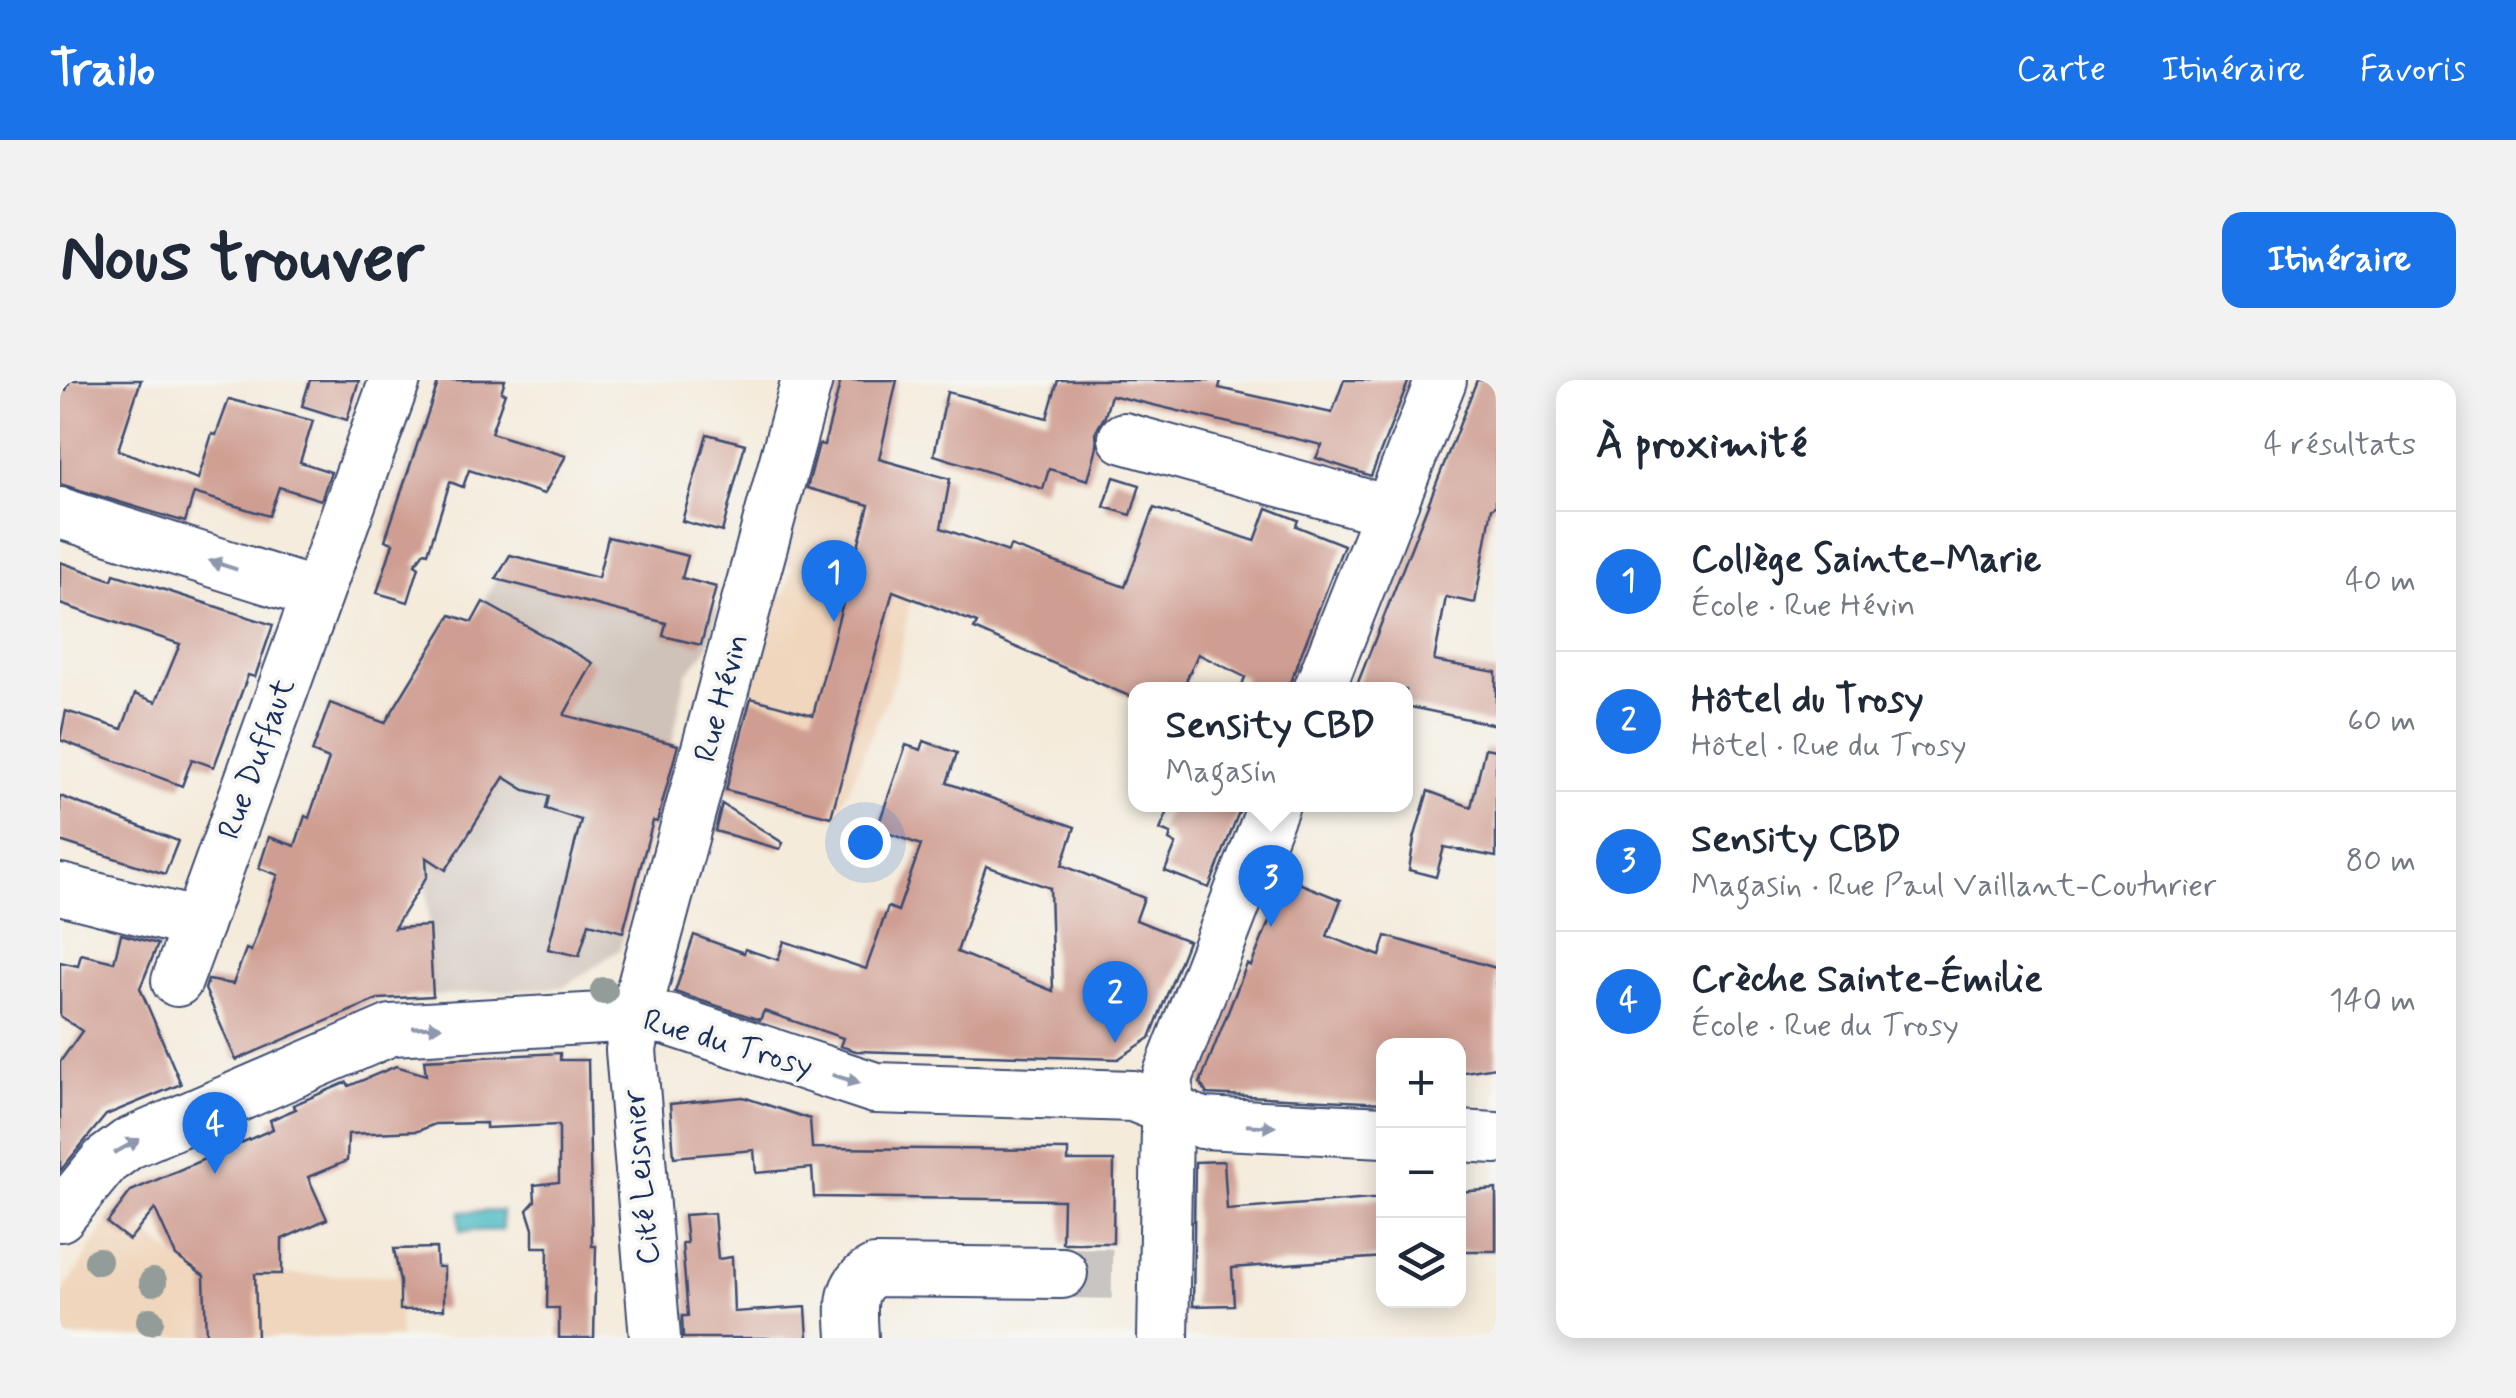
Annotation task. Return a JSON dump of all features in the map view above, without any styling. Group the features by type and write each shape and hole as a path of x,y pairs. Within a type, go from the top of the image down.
{"street":[{"name":"Rue Duffaut","path":"177,982 395,380"},
{"name":"Rue Hévin","path":"637,1016 808,380"},
{"path":"1322,682 1441,380"},
{"path":"1124,438 1389,511"},
{"path":"60,513 316,594"},
{"path":"1163,1338 1147,1274 1168,1076 1271,812"},
{"path":"60,889 198,924"},
{"name":"Rue du Trosy","path":"60,1216 105,1161 128,1144 391,1030 637,1016 669,1020 875,1088 1133,1096 1202,1123 1376,1132"},
{"name":"Cité Leisnier","path":"637,1016 631,1050 655,1338"},
{"path":"1466,1136 1496,1138"},
{"path":"853,1338 852,1290 862,1277 875,1271 1062,1273"}],"shaded area":[{"path":"809,441 930,474 904,599 910,602 896,677 836,818 718,788 770,591 786,594 792,566 778,562"},
{"path":"510,555 718,608 708,647 686,675 672,743 682,746 663,823 556,797 575,819 582,820 629,907 620,949 564,987 433,996 426,877 334,861"},
{"path":"107,1223 129,1240 139,1228 200,1274 398,1276 400,1338 60,1338 60,1297"}],"water":[{"path":"502,1211 502,1230 460,1231 460,1212"}],"building":[{"path":"70,380 141,380 118,450 198,479 212,434 216,435 229,399 313,421 300,462 331,472 321,500 279,487 269,516 194,493 185,522 60,484 60,388 66,390"},
{"path":"310,380 359,380 347,420 302,406"},
{"path":"439,380 505,380 501,392 505,393 491,433 566,456 544,494 469,470 463,487 450,482 428,553 424,552 415,564 419,567 408,602 377,593 393,543 385,540"},
{"path":"841,380 897,380 879,459 950,479 941,528 1008,552 1010,546 1125,587 1154,508 1255,541 1267,508 1298,520 1296,526 1344,545 1290,682 1243,682 1245,677 1198,654 1186,682 1128,682 1128,696 974,629 977,623 893,591 831,817 726,790 751,698 813,715 869,505 807,488 819,444 824,445"},
{"path":"1058,380 1221,380 1219,388 1332,413 1344,380 1409,380 1371,476 1316,458 1322,445 1111,395 1096,431 1097,447 1088,480 1049,469 1043,489 934,455 947,392 1047,418"},
{"path":"1477,380 1496,380 1496,506 1492,508 1475,603 1446,597 1434,661 1496,672 1496,725 1413,707 1413,682 1358,682"},
{"path":"707,434 745,444 722,532 682,521"},
{"path":"1114,477 1140,485 1131,515 1104,507"},
{"path":"608,537 688,556 682,578 716,587 701,645 663,636 666,623 496,579 510,555 598,578"},
{"path":"60,562 112,580 114,574 273,625 255,677 248,675 214,767 192,759 182,786 60,740 66,711 122,729 135,694 156,702 180,644 60,604"},
{"path":"483,602 593,663 564,715 678,745 623,932 589,923 579,956 548,949 581,820 546,809 549,796 525,790 504,777 446,870 426,857 427,876 394,928 429,926 433,996 378,999 236,1060 205,989 208,980 233,984 246,949 251,951 278,875 259,868 269,837 295,846 305,816 309,818 329,759 312,752 330,703 385,723 451,615 472,622"},
{"path":"924,741 957,753 947,783 1075,827 1062,865 1144,898 1136,920 1188,941 1150,1038 1118,1059 856,1051 840,1046 843,1038 764,1011 760,1020 675,992 694,935 778,960 784,941 866,969 888,907 898,911 921,845 877,829 906,745 921,750","holes":["986,866 1050,888 1053,991 957,952"]},
{"path":"1485,748 1496,750 1496,857 1444,847 1436,877 1409,870 1428,791 1471,807"},
{"path":"60,796 178,841 165,874 60,841"},
{"path":"722,804 783,843 780,849 715,831"},
{"path":"1168,812 1239,812 1209,888 1165,871 1176,844 1169,840 1171,834 1160,830"},
{"path":"1281,876 1341,900 1327,936 1380,956 1386,936 1496,968 1496,1067 1466,1072 1466,1038 1376,1038 1376,1103 1207,1094 1200,1083 1247,964 1251,966 1272,914 1268,912"},
{"path":"121,934 158,944 140,988 181,1084 106,1115 60,1171 60,1062 82,1031 60,1016 60,962 78,966 81,954 114,962"},
{"path":"560,1053 560,1060 588,1060 592,1246 596,1246 594,1338 559,1338 559,1308 547,1308 548,1247 533,1247 527,1210 535,1201 534,1185 559,1182 559,1125 486,1128 486,1123 435,1124 418,1131 348,1134 347,1161 308,1177 327,1219 282,1239 282,1274 255,1274 257,1338 206,1338 204,1276 176,1256 155,1209 129,1240 107,1223 131,1191 273,1129 270,1120 296,1109 293,1105 347,1082 349,1086 396,1066 426,1075 424,1060"},
{"path":"743,1097 810,1119 812,1148 1068,1150 1068,1161 1114,1161 1113,1243 1062,1243 1063,1200 814,1197 812,1168 756,1173 754,1150 674,1157 670,1104"},
{"path":"1224,1161 1227,1210 1376,1199 1376,1258 1232,1268 1234,1305 1193,1306 1195,1162"},
{"path":"1496,1189 1496,1251 1466,1251 1466,1191"},
{"path":"714,1213 718,1259 732,1257 734,1312 806,1307 808,1338 683,1338 682,1316 688,1316 682,1243 687,1243 684,1215"},
{"path":"436,1248 437,1267 444,1267 444,1309 400,1310 394,1249"}],"tunnel":[{"path":"1062,1273 1130,1274"}],"place":[{"name":"Collège Sainte-Marie","path":"834,622"},
{"name":"Sensity CBD","path":"1271,927"},
{"name":"Hôtel du Trosy","path":"1115,1043"},
{"name":"Crèche Sainte-Émilie","path":"215,1174"}]}
